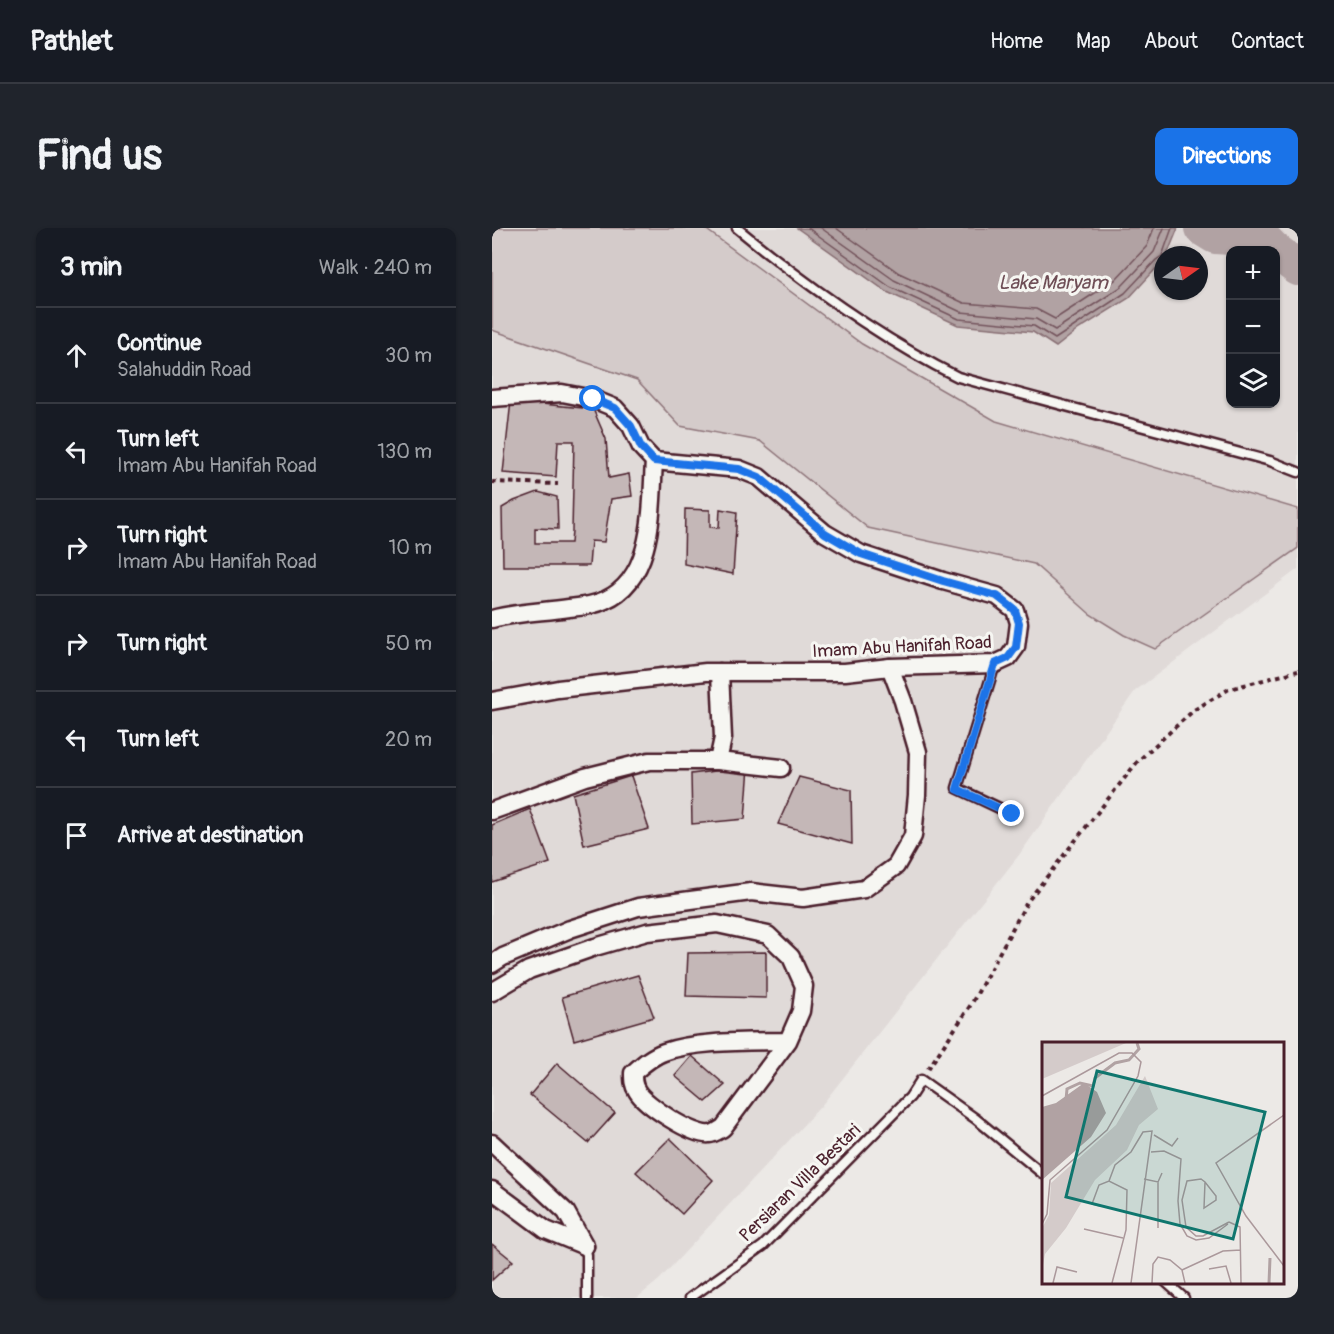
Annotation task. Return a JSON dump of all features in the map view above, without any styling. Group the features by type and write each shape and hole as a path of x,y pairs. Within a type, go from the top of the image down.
{"street":[{"path":"492,398 562,393 593,399 615,408 631,426 641,447 654,461 649,527 644,555 627,586 605,600 570,608 492,619"},
{"name":"Imam Abu Hanifah Road","path":"492,701 558,689 720,672 844,672 890,667 995,664 1008,658 1016,647 1019,623 1015,610 997,596 861,554 825,533 759,477 739,469 654,461"},
{"path":"492,964 503,957 570,929 638,907 751,892 803,898 864,889 896,866 913,836 918,752 890,667"},
{"path":"718,761 723,738 720,672"},
{"path":"492,811 585,777 650,761 718,761 781,768"},
{"path":"638,907 647,932"},
{"path":"492,992 529,970 647,932 717,924 768,935 791,957 804,986 801,1011 788,1041 723,1128 711,1135 701,1134 654,1108 636,1090 633,1073 644,1063 663,1052 697,1045 788,1041"},
{"path":"492,1143 566,1212 585,1246"},
{"path":"492,1190 546,1230 585,1246"}],"lane":[{"path":"737,228 784,266 879,332 915,356 958,377 1270,461 1298,472"},
{"path":"995,664 957,789 1012,814"},
{"path":"921,1080 976,1119 1042,1173"},
{"name":"Persiaran Villa Bestari","path":"690,1298 763,1246 910,1097 921,1080"},
{"path":"585,1246 587,1298"},
{"path":"1168,1283 1184,1298"}],"path":[{"path":"492,482 558,484"},
{"path":"921,1080 972,1003 1027,902 1138,761 1194,710 1230,689 1298,671"}],"shaded area":[{"path":"492,228 1298,228 1298,569 1135,691 1019,855 821,1106 659,1280 637,1298 492,1298"},
{"path":"492,228 704,228 862,344 996,421 1298,509 1298,548 1155,649 1124,635 1090,614 1034,564 868,528 760,441 680,426 637,380 492,330"}],"water":[{"name":"Lake Maryam","path":"797,228 1178,228 1171,246 1154,246 1154,271 1129,298 1079,329 1056,347 1033,332 958,325 887,292"}],"building":[{"path":"511,401 593,409 606,439 609,478 629,474 632,496 611,499 604,542 591,541 589,566 503,566 502,508 514,501 538,492 557,497 558,529 535,528 535,543 571,543 572,531 574,441 558,441 556,477 503,473"},
{"path":"685,509 710,510 710,527 719,528 720,509 737,512 733,574 684,564"},
{"path":"749,767 745,819 692,824 691,774"},
{"path":"631,776 649,829 584,845 573,794"},
{"path":"799,777 851,790 852,844 778,824"},
{"path":"530,809 550,863 492,882 492,825"},
{"path":"766,952 766,998 686,996 688,953"},
{"path":"638,975 654,1017 574,1040 562,997"},
{"path":"692,1056 725,1085 706,1102 675,1076"},
{"path":"557,1063 615,1113 588,1143 530,1095"},
{"path":"670,1138 713,1180 682,1214 636,1172"},
{"path":"492,1244 513,1261 492,1280"}],"waterway":[{"path":"1202,228 1215,236 1231,237 1242,228"},
{"path":"1253,228 1272,248 1298,268"}],"route":[{"path":"593,399 615,408 631,426 641,447 654,461 739,469 759,477 825,533 861,554 997,596 1015,610 1019,623 1016,647 1008,658 995,664 957,789 1012,814"}]}
